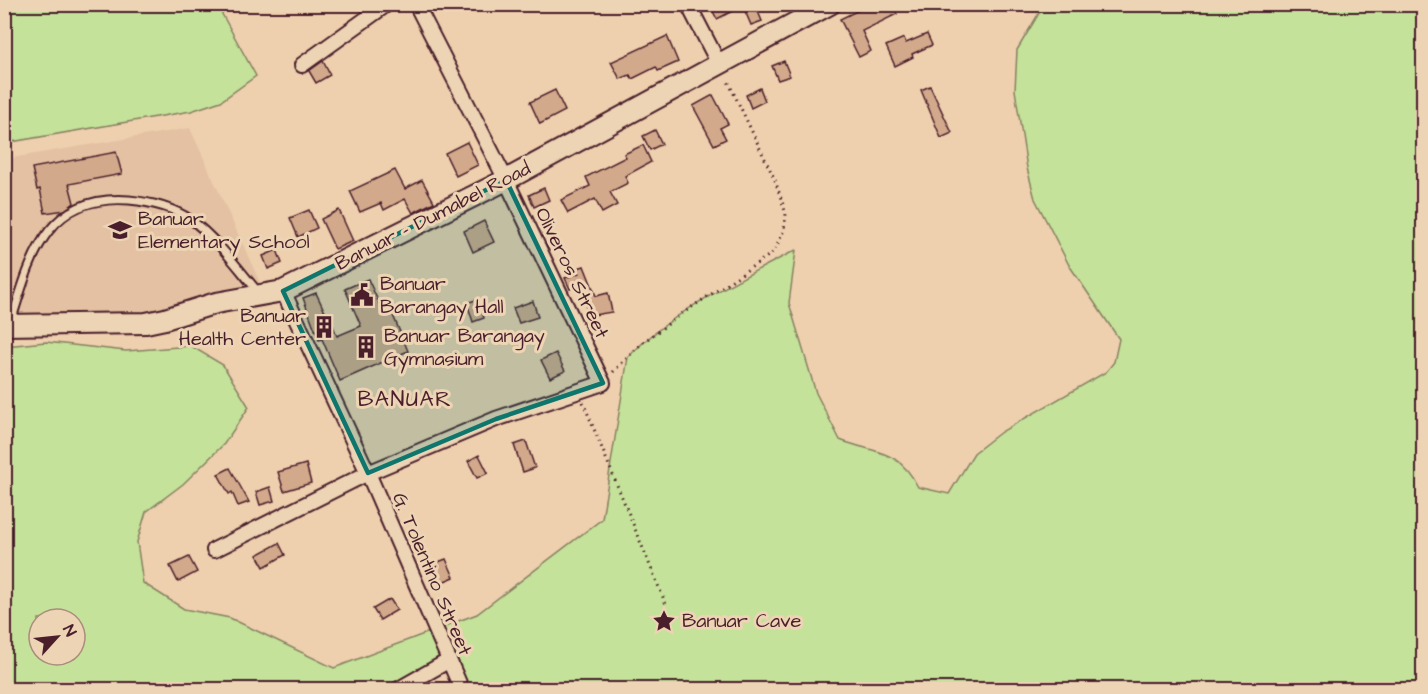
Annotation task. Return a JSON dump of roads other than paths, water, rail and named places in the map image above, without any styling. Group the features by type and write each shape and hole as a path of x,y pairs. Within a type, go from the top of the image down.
{"street":[{"path":"302,64 387,4"},
{"name":"Oliveros Street","path":"368,473 496,419 603,383 506,180 416,4"},
{"path":"688,4 719,64"},
{"name":"Banuar - Dumabel Road","path":"8,325 146,323 216,303 284,291 506,180 830,4"},
{"name":"G. Tolentino Street","path":"284,291 368,473 462,690"},
{"path":"214,550 368,473"},
{"path":"397,690 448,661"}],"lane":[{"path":"8,325 29,263 55,223 68,212 110,199 163,206 189,219 223,251 261,295"}],"place":[{"name":"Banuar Elementary School","path":"120,230"},
{"name":"Banuar Barangay Hall","path":"362,295"},
{"name":"Banuar Health Center","path":"324,327"},
{"name":"Banuar Barangay Gymnasium","path":"366,347"},
{"name":"Banuar Cave","path":"664,621"}],"district":[{"name":"BANUAR","path":"405,399"}]}
